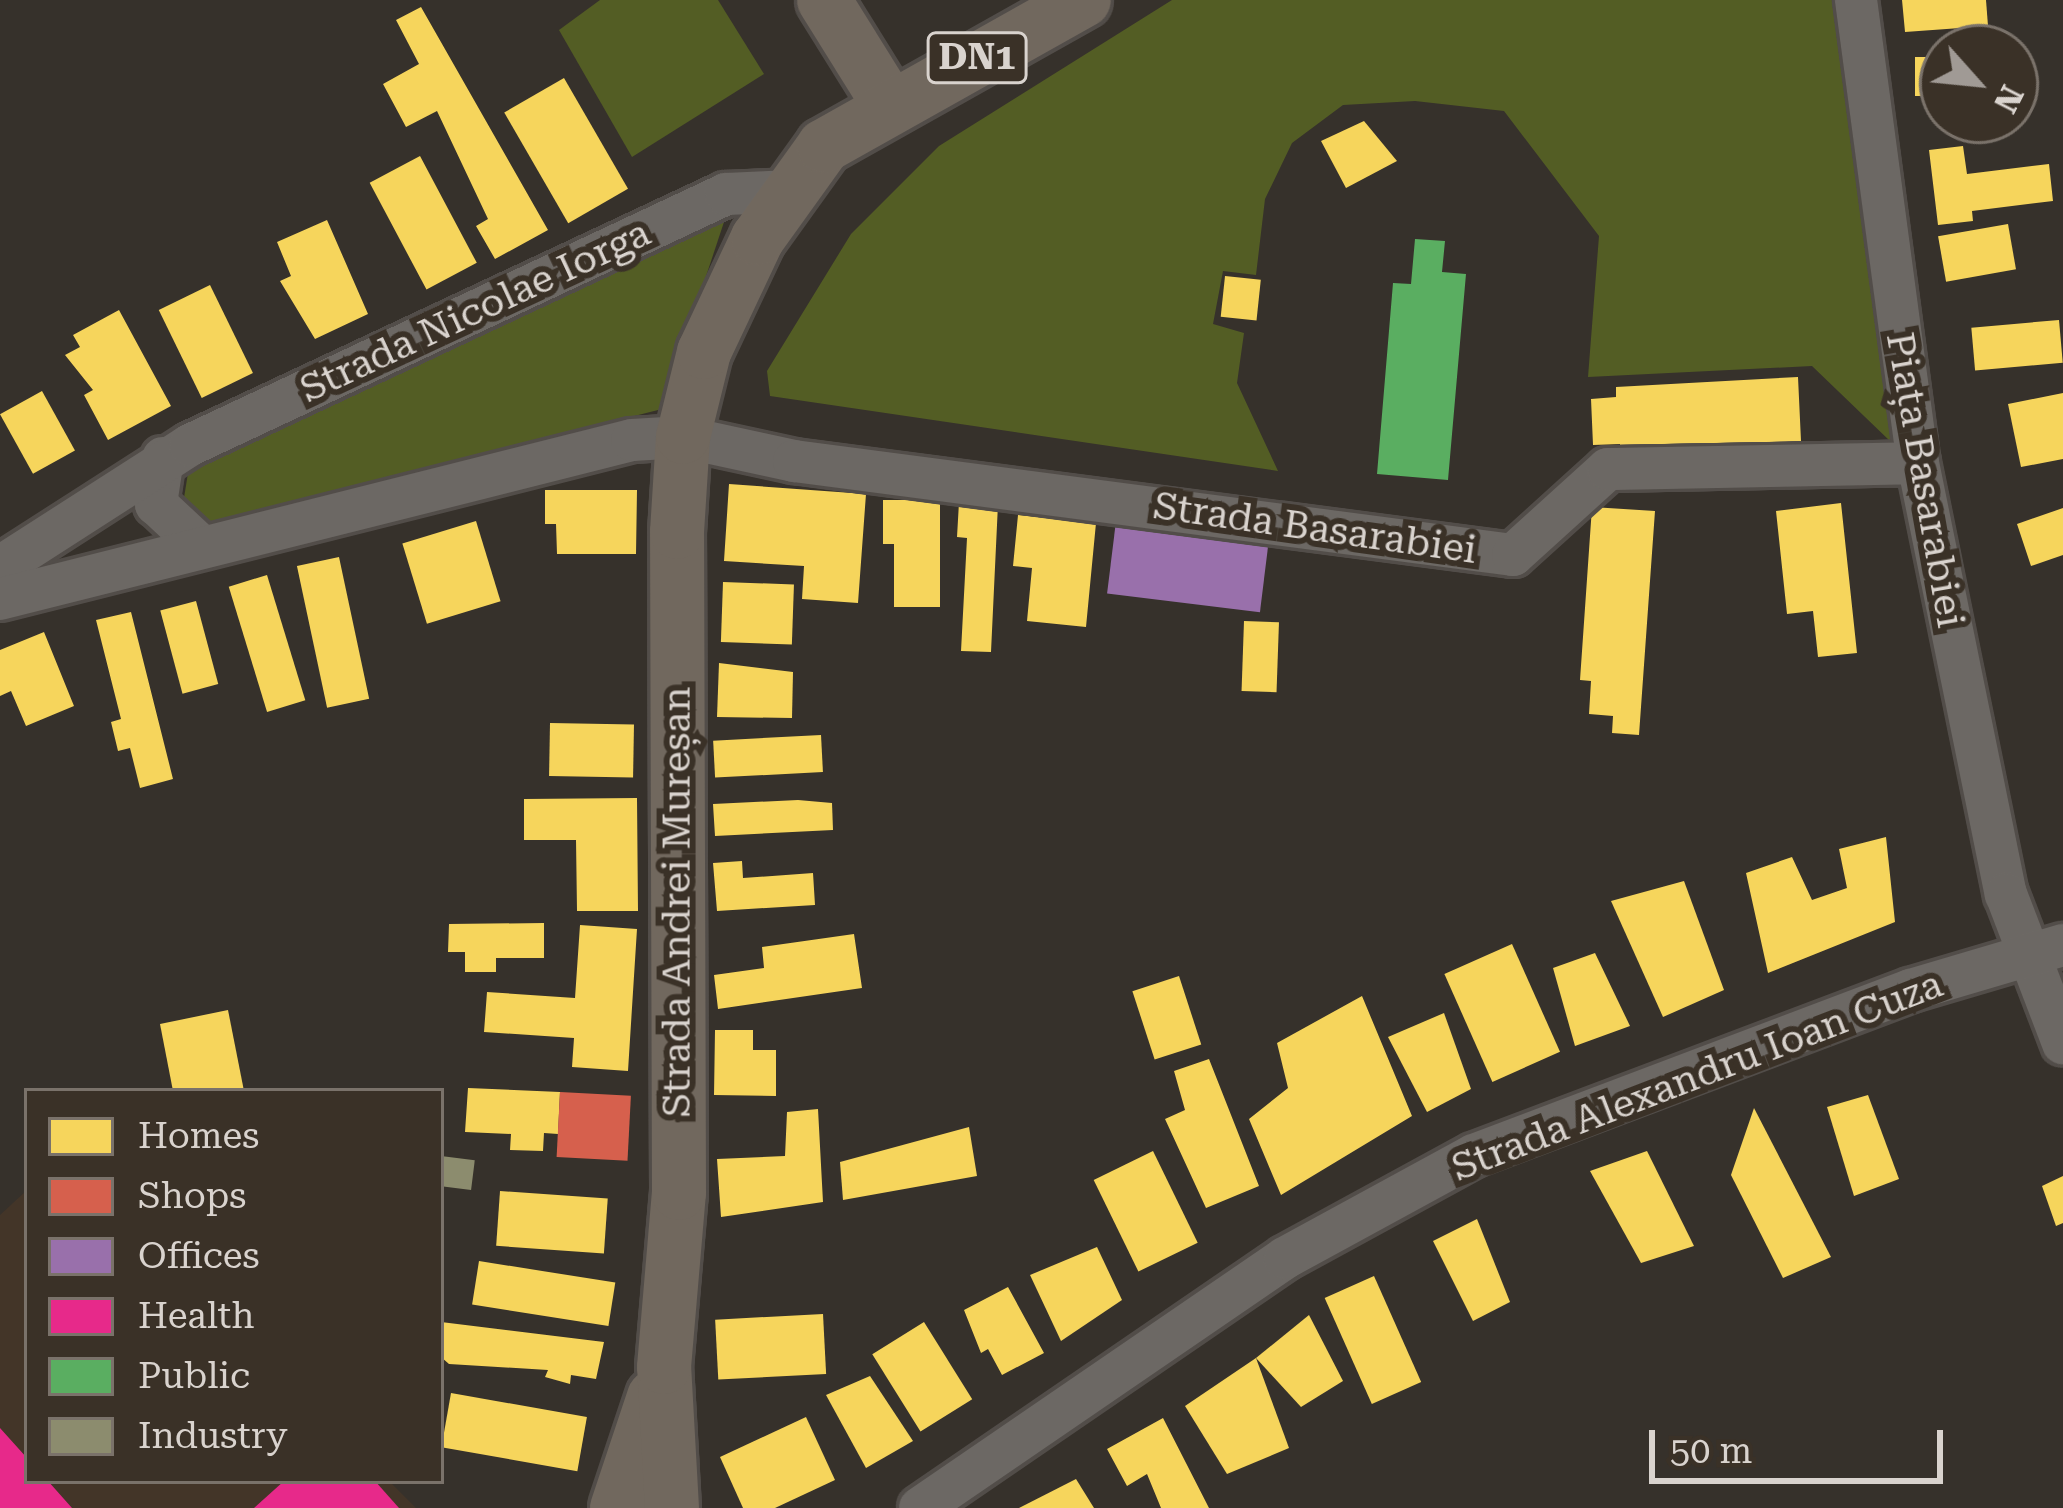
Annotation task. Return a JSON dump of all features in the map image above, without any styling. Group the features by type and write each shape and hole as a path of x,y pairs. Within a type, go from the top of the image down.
{"main road":[{"path":"824,0 890,106"},
{"name":"DN1","path":"683,437 704,352 758,238 824,146 1069,4"},
{"name":"Strada Andrei Mureșan","path":"672,1508 664,1367 680,1192 675,632 683,437"},
{"name":"Strada Andrei Mureșan","path":"616,1508 664,1367"}],"street":[{"name":"Piața Basarabiei","path":"1856,0 1918,463 2063,1043"},
{"name":"Strada Nicolae Iorga","path":"0,567 164,458 726,194 792,191"},
{"name":"Strada Basarabiei","path":"683,437 794,461 1513,555 1608,469 1918,463"},
{"path":"0,599 632,440 683,437"},
{"path":"164,458 156,504 202,547"},
{"name":"Strada Alexandru Ioan Cuza","path":"920,1508 1285,1258 1474,1155 2043,950"}],"shaded area":[{"path":"24,1193 24,1484 392,1484 416,1508 0,1508 0,1215"}],"green space":[{"path":"600,0 718,0 764,74 632,157 559,30"},
{"path":"1172,0 1832,0 1891,442 1812,366 1588,377 1599,236 1504,111 1415,101 1343,105 1292,143 1265,199 1256,275 1223,271 1213,324 1244,333 1237,383 1278,471 770,396 767,371 851,234 939,146"},
{"path":"725,219 662,409 204,525 183,504 188,473"}],"building: Homes":[{"path":"1902,0 1986,0 1988,24 1919,24 1919,31 1905,32"},
{"path":"421,7 548,230 495,259 476,226 488,219 437,111 406,127 383,84 419,64 396,20"},
{"path":"1915,57 1919,57 1919,96 1915,96"},
{"path":"564,78 628,189 568,223 504,113"},
{"path":"1364,121 1397,161 1346,188 1321,141"},
{"path":"1963,146 1967,174 2049,164 2053,201 1972,211 1973,221 1938,225 1929,150"},
{"path":"420,156 477,263 426,290 370,183"},
{"path":"327,220 368,314 315,339 280,281 291,276 277,242"},
{"path":"2008,224 2016,269 1946,282 1938,236"},
{"path":"1225,276 1261,280 1257,321 1221,317"},
{"path":"210,285 253,373 202,398 159,310"},
{"path":"119,310 171,406 108,440 84,395 93,390 65,355 80,347 73,335"},
{"path":"2059,320 2063,363 1975,371 1971,328"},
{"path":"1798,377 1801,441 1620,452 1620,444 1593,445 1591,399 1616,397 1616,387"},
{"path":"42,391 75,450 33,474 0,414"},
{"path":"2063,393 2063,459 2021,467 2008,404"},
{"path":"729,484 866,494 858,603 802,599 804,566 724,561"},
{"path":"545,490 637,490 636,554 557,554 556,524 545,524"},
{"path":"883,500 940,500 940,607 894,607 894,544 883,544"},
{"path":"959,502 998,504 991,652 961,651 967,538 957,537"},
{"path":"1841,503 1857,653 1818,657 1813,611 1787,614 1776,511"},
{"path":"1592,507 1655,511 1639,735 1612,733 1613,716 1589,714 1591,681 1580,680"},
{"path":"2063,508 2063,555 2031,566 2017,524"},
{"path":"1018,515 1096,523 1086,627 1027,621 1032,568 1013,566"},
{"path":"476,521 501,601 427,624 402,544"},
{"path":"339,557 369,699 327,708 297,566"},
{"path":"267,575 305,700 267,712 229,587"},
{"path":"723,582 794,584 792,644 721,642"},
{"path":"196,601 218,684 183,694 160,611"},
{"path":"131,612 173,779 140,788 130,748 118,751 111,722 121,719 96,620"},
{"path":"1244,621 1279,622 1277,692 1242,691"},
{"path":"44,632 74,706 26,726 11,691 0,696 0,650"},
{"path":"719,663 793,672 792,718 717,717"},
{"path":"550,723 634,724 633,777 549,776"},
{"path":"821,735 823,772 715,778 713,741"},
{"path":"637,798 638,911 577,911 576,840 524,840 524,799"},
{"path":"832,803 833,830 715,836 713,804"},
{"path":"1886,837 1895,922 1768,973 1746,873 1792,857 1812,900 1847,888 1839,849"},
{"path":"742,861 743,878 813,873 815,905 717,911 713,863"},
{"path":"1684,881 1724,990 1663,1017 1611,901"},
{"path":"544,923 544,958 496,958 496,972 465,972 465,952 448,952 449,924"},
{"path":"580,925 637,929 628,1071 572,1067 574,1038 484,1032 487,992 575,998"},
{"path":"854,934 862,988 718,1009 714,975 764,968 762,947"},
{"path":"1512,944 1560,1052 1492,1082 1444,974"},
{"path":"1595,953 1630,1026 1575,1046 1553,968"},
{"path":"1179,976 1201,1044 1155,1060 1132,991"},
{"path":"1362,996 1412,1116 1281,1195 1249,1119 1288,1088 1277,1043"},
{"path":"228,1010 243,1088 172,1088 160,1024"},
{"path":"1444,1013 1471,1089 1427,1112 1388,1037"},
{"path":"715,1030 753,1030 753,1050 776,1050 776,1096 714,1095"},
{"path":"1209,1059 1259,1186 1206,1208 1165,1119 1185,1110 1174,1071"},
{"path":"468,1088 560,1092 558,1134 544,1133 543,1151 510,1150 511,1134 465,1132"},
{"path":"1868,1095 1899,1179 1854,1196 1827,1107"},
{"path":"1754,1108 1831,1257 1783,1278 1731,1175"},
{"path":"818,1109 823,1202 721,1217 717,1159 785,1156 787,1112"},
{"path":"969,1127 977,1176 843,1200 840,1162"},
{"path":"1153,1151 1198,1243 1138,1272 1094,1180"},
{"path":"1647,1151 1694,1246 1641,1263 1590,1171"},
{"path":"2063,1176 2063,1223 2056,1226 2042,1186"},
{"path":"500,1191 608,1199 604,1253 496,1246"},
{"path":"1477,1219 1510,1302 1473,1321 1433,1241"},
{"path":"1097,1247 1122,1300 1061,1341 1030,1275"},
{"path":"479,1261 615,1283 608,1326 472,1304"},
{"path":"1374,1276 1421,1382 1372,1404 1325,1298"},
{"path":"1008,1287 1044,1353 1002,1375 988,1349 981,1353 964,1310"},
{"path":"823,1314 826,1374 718,1380 715,1320"},
{"path":"1309,1315 1343,1381 1301,1407 1256,1358"},
{"path":"444,1322 604,1342 596,1379 571,1375 570,1384 545,1377 548,1370 449,1364 444,1360"},
{"path":"924,1322 972,1399 920,1431 872,1354"},
{"path":"1256,1358 1289,1448 1227,1474 1185,1406"},
{"path":"870,1376 913,1441 866,1468 826,1395"},
{"path":"451,1393 587,1417 577,1471 444,1448"},
{"path":"806,1417 835,1480 775,1508 743,1508 720,1457"},
{"path":"1163,1418 1209,1508 1161,1508 1147,1474 1127,1486 1107,1449"},
{"path":"1076,1479 1094,1508 1019,1508"}],"building: Shops":[{"path":"560,1092 631,1096 628,1161 557,1157"}],"building: Offices":[{"path":"1116,521 1269,540 1260,612 1107,593"}],"building: Health":[{"path":"0,1428 24,1455 24,1484 51,1484 72,1508 0,1508"},
{"path":"281,1484 378,1484 399,1508 254,1508"}],"building: Public":[{"path":"1415,239 1445,241 1442,272 1466,274 1448,480 1377,474 1393,283 1411,284"}],"building: Industry":[{"path":"444,1156 475,1160 471,1190 444,1187"}]}
